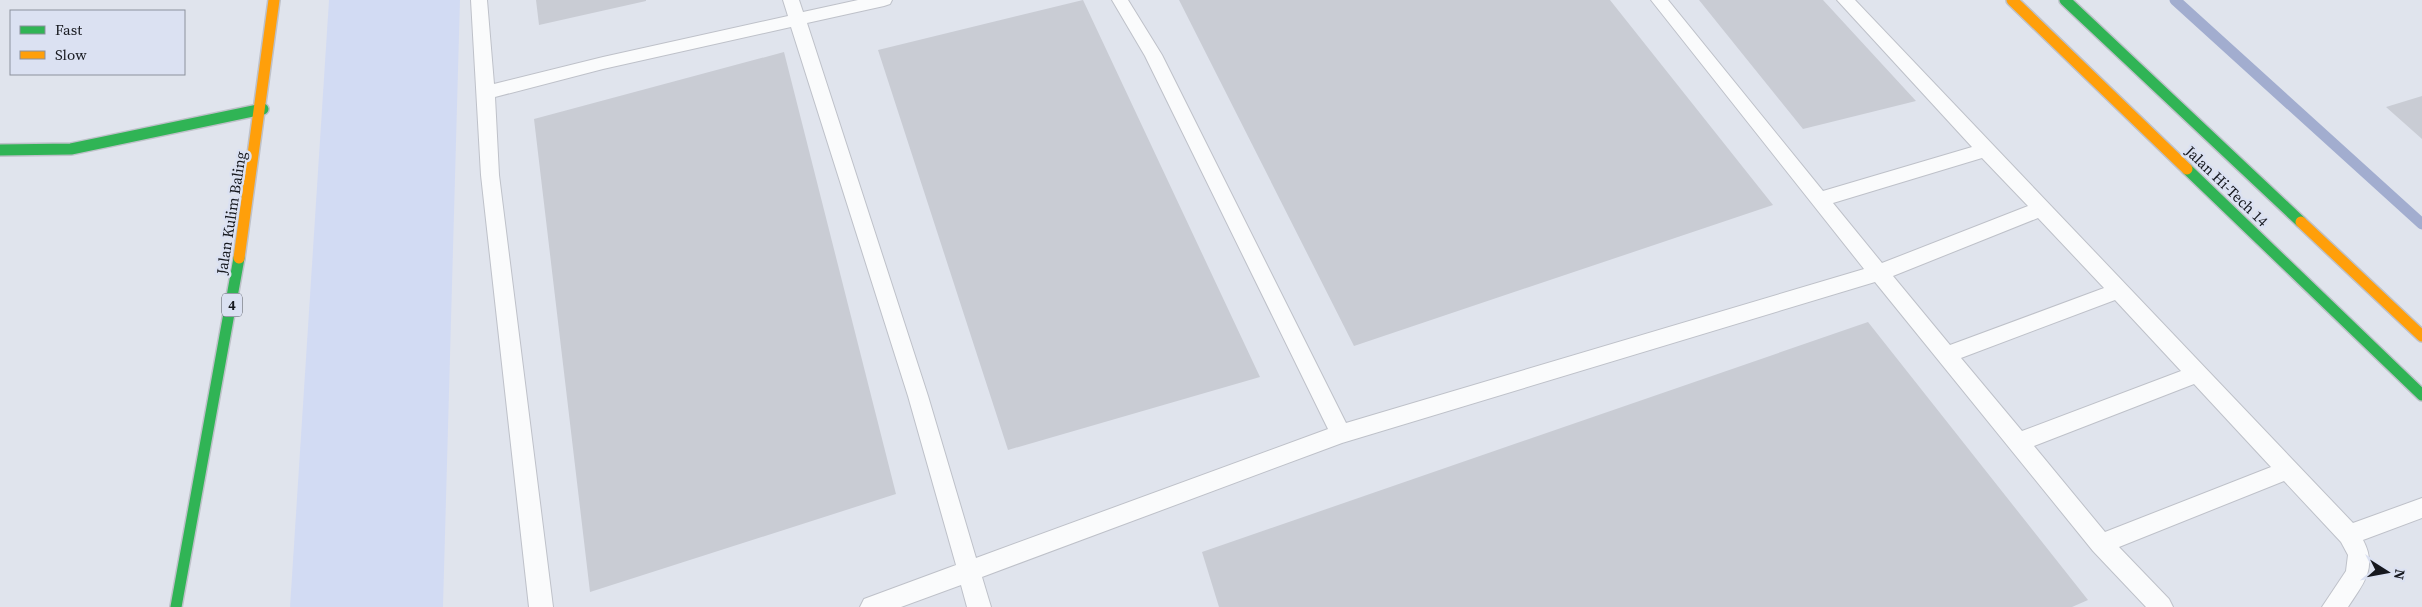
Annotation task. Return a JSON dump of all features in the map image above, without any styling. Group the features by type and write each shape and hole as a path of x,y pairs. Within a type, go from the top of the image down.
{"street":[{"name":"Jalan Kulim Baling","path":"176,607 223,365 262,109 274,0"},
{"name":"Jalan Hi-Tech 14","path":"2012,0 2422,395"},
{"name":"Jalan Hi-Tech 14","path":"2065,0 2422,336"},
{"path":"0,150 70,149 262,109"}],"lane":[{"path":"479,0 490,175 541,607"},
{"path":"790,0 918,396 979,607"},
{"path":"486,93 603,63 884,0"},
{"path":"1120,0 1153,55 1341,434"},
{"path":"1660,0 1878,273 2101,544 2161,607"},
{"path":"1845,0 2349,535 2359,554 2357,574 2334,607"},
{"path":"1819,200 1985,150"},
{"path":"872,607 1341,434 1878,273 2041,209"},
{"path":"1946,355 2118,291"},
{"path":"2018,442 2197,374"},
{"path":"2101,544 2287,470"},
{"path":"2349,535 2422,508"}],"shaded area":[{"path":"329,0 460,0 443,607 290,607"}],"building":[{"path":"536,0 646,0 646,1 539,25"},
{"path":"1083,0 1260,377 1008,450 878,50"},
{"path":"1179,0 1610,0 1773,205 1354,346"},
{"path":"1699,0 1823,0 1916,101 1803,129"},
{"path":"784,52 896,494 590,592 534,119"},
{"path":"2422,96 2422,139 2386,107"},
{"path":"1868,322 2088,600 2072,607 1219,607 1202,552"}],"waterway":[{"path":"2175,0 2422,224"}],"traffic: fast":[{"path":"2065,0 2301,222"},
{"path":"0,150 71,149 263,109"},
{"path":"2187,169 2422,395"},
{"path":"176,607 239,258"}],"traffic: slow":[{"path":"239,258 255,153 274,0"},
{"path":"2012,0 2187,169"},
{"path":"2301,222 2422,336"}]}
